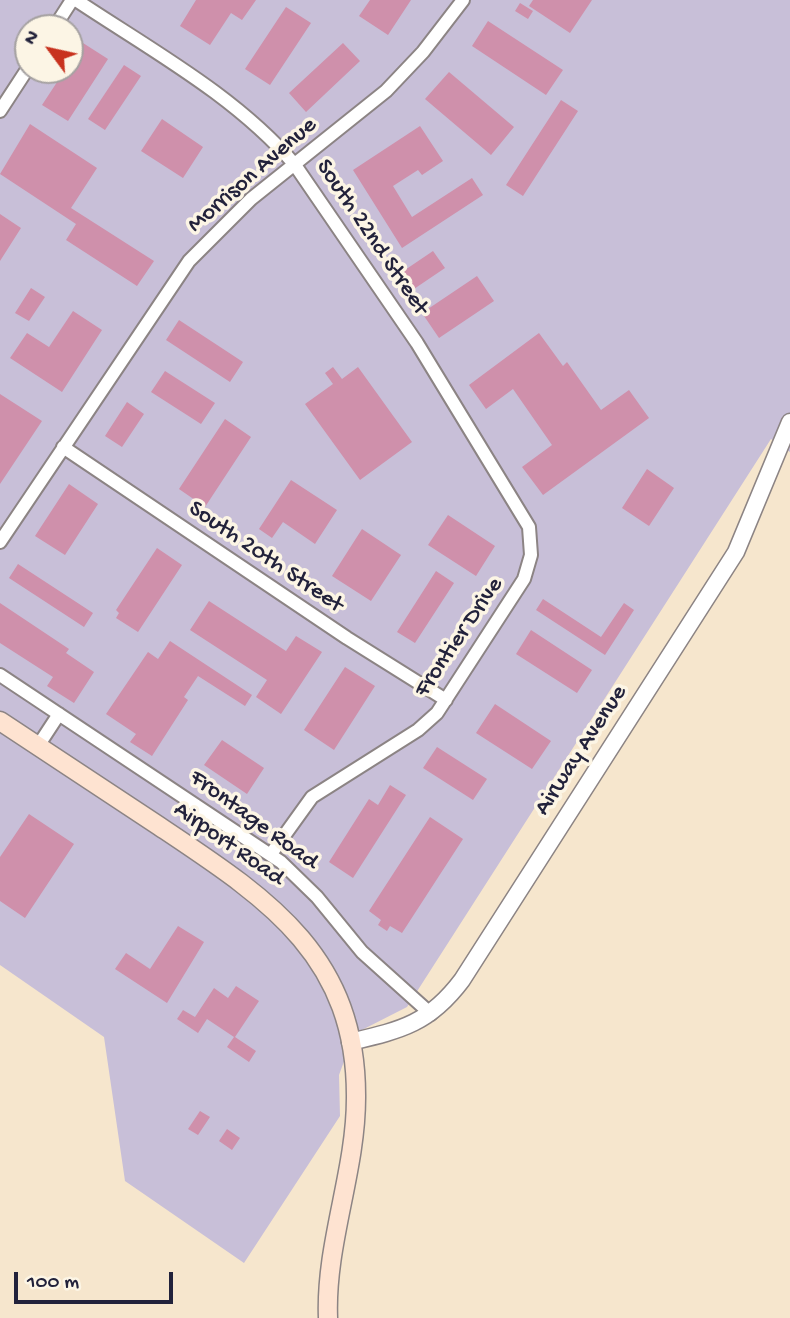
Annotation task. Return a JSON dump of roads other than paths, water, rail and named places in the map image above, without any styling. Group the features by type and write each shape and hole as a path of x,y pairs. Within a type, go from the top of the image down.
{"main road":[{"name":"Airport Road","path":"0,721 243,883 277,910 321,968 340,1006 350,1042 355,1079 355,1117 332,1260 328,1318"}],"street":[{"name":"South 22nd Street","path":"74,0 235,107 273,139 295,164 417,343 513,498"},
{"name":"Morrison Avenue","path":"0,542 189,261 234,214 398,79 430,44 463,0"},
{"path":"0,111 18,84"},
{"name":"Airway Avenue","path":"350,1042 405,1029 431,1014 471,967 736,552 790,422"},
{"name":"South 20th Street","path":"63,447 347,638 446,700"},
{"name":"Frontier Drive","path":"271,854 312,797 418,730 446,700 519,589 528,568 531,555 529,527 513,498"},
{"name":"Frontage Road","path":"0,675 271,854 302,880 376,966 411,993 431,1014"},
{"path":"38,746 59,714"}]}
